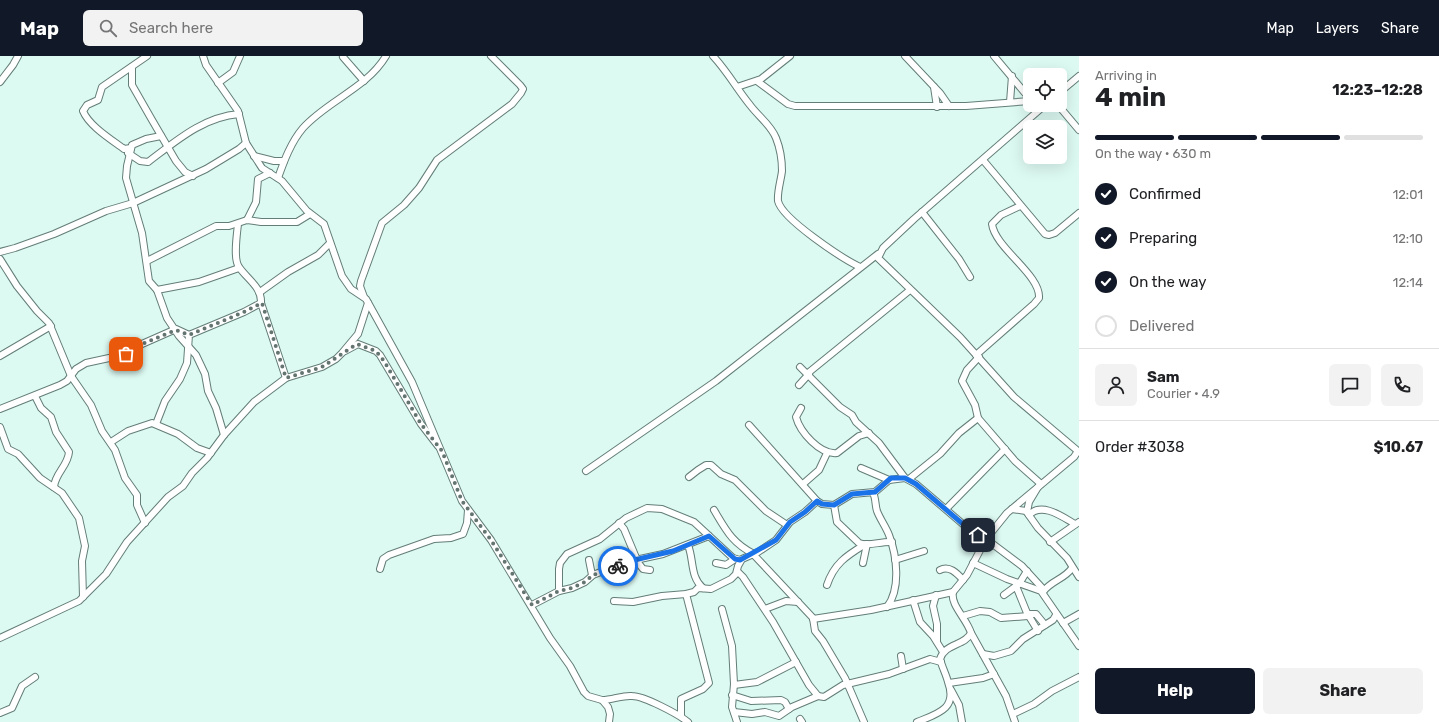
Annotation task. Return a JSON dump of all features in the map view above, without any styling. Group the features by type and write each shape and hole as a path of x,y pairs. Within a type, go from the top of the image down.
{"street":[{"path":"0,82 18,56"},
{"path":"147,56 102,87 98,100 87,106 83,111 106,137 130,155 140,161 148,162 168,146 195,128 228,115 240,114"},
{"path":"218,83 233,72 240,56"},
{"path":"278,178 284,161 297,135 303,128 313,118 364,81 386,56"},
{"path":"491,56 523,88 521,93 512,104 437,160 419,188 404,205 382,223 370,250 360,286 364,297 412,382 442,451 458,493 468,510 491,540 532,605 550,638 570,666 584,692 588,696 602,700 631,695 639,696 681,716 688,722"},
{"path":"713,56 775,136 782,169 778,194 781,207 798,224 842,259 860,267"},
{"path":"737,87 757,81 790,56"},
{"path":"905,56 933,86 949,106"},
{"path":"994,56 1023,91"},
{"path":"203,57 218,83 240,114 246,142 262,168 278,178 310,214 324,224 339,271 346,284 353,291 364,297"},
{"path":"343,57 364,81"},
{"path":"132,66 132,85 176,161 185,172 193,176"},
{"path":"1010,102 1012,76"},
{"path":"1067,86 1079,76"},
{"path":"757,81 788,104 795,106 937,107 1023,101"},
{"path":"933,86 937,107"},
{"path":"228,115 231,101"},
{"path":"586,471 716,381 878,254 922,212 983,160 1033,112"},
{"path":"1064,112 1079,130"},
{"path":"124,149 131,148 142,140 161,136"},
{"path":"0,252 16,248 54,234 106,211 133,203 171,184 193,176 239,149 246,142"},
{"path":"131,148 126,178 146,249 149,281 157,290 163,310 176,330 196,355 205,374 208,391 215,405 224,435"},
{"path":"239,149 250,149"},
{"path":"254,156 274,161 284,161"},
{"path":"983,160 1037,227 1048,236 1055,233 1079,213"},
{"path":"247,220 256,202 258,179 270,173"},
{"path":"1020,206 997,218 992,224 992,229 998,240 1028,275 1039,292 1039,298 977,356 967,370 962,381 975,405 978,418 1005,449 1040,485"},
{"path":"922,212 959,259 970,277"},
{"path":"147,260 197,237 212,228 238,224 247,220 300,221 310,214"},
{"path":"238,224 236,246 239,268 260,292 262,303 286,378"},
{"path":"260,292 288,272 318,255 330,243"},
{"path":"146,249 154,257"},
{"path":"813,620 953,592 963,580 986,539 1012,509 1078,452 1014,397 960,337 879,260 878,254"},
{"path":"0,259 17,286 47,320 71,376 91,405 102,431 111,442 125,478 137,495 137,505 145,523"},
{"path":"157,290 199,282 239,268"},
{"path":"799,386 808,374 910,290"},
{"path":"0,409 60,385 71,376 76,369 86,363 124,355 142,344 176,330 189,335 262,303"},
{"path":"0,638 57,610 70,606 82,597 106,574 127,542 168,497 183,486 224,435 254,402 286,378 322,367 336,359 342,353 358,334 368,303"},
{"path":"0,356 50,326"},
{"path":"156,424 165,401 188,363 189,335"},
{"path":"342,353 357,344 376,351 384,361 421,424 442,451"},
{"path":"800,367 879,443 907,479 946,509 971,531 986,539 1022,566 1044,591 1055,618 1062,622 1079,646"},
{"path":"34,396 41,408 51,417 56,432 69,452 68,460 56,478 54,487"},
{"path":"801,408 796,417 799,426 815,444 827,452 837,453 859,436 868,433"},
{"path":"861,468 888,480 907,479 940,454 959,433 978,418"},
{"path":"111,442 136,427 156,424 159,427 182,437 197,448 211,453"},
{"path":"749,425 817,501 822,504 834,505 852,494 873,493 879,490 888,480"},
{"path":"0,427 8,449 18,454 40,478 63,494 80,522 85,546 82,561 82,597"},
{"path":"946,509 1005,449"},
{"path":"803,484 819,470 827,452"},
{"path":"690,477 706,465 711,465 724,476 735,480 766,511 787,525"},
{"path":"1028,514 1029,502 1037,492 1040,485"},
{"path":"873,493 877,512 892,542 895,589 891,602 887,606"},
{"path":"716,563 726,565 754,554 776,540 793,519 805,512 817,501"},
{"path":"834,505 837,522 856,541 866,545"},
{"path":"559,591 560,563 567,554 600,539 619,523 643,509 658,508 692,521 738,560"},
{"path":"1012,509 1021,509 1028,514 1050,542 1067,558 1079,577"},
{"path":"380,569 383,559 389,555 434,539 451,538 461,535 466,528 468,510"},
{"path":"714,510 722,526 730,536 754,554 813,620 815,631 823,641 848,684 864,722"},
{"path":"1028,514 1044,510 1077,523"},
{"path":"619,523 624,529 636,560 643,569 650,570"},
{"path":"1050,542 1077,523"},
{"path":"532,605 559,591 572,588 585,582 592,575 636,560 659,555 709,536"},
{"path":"827,585 831,573 835,567 848,555 866,545 882,541 892,542"},
{"path":"688,545 693,563 693,576 703,588"},
{"path":"863,563 866,545"},
{"path":"894,560 924,551"},
{"path":"589,560 592,575"},
{"path":"614,600 633,602 662,596 686,594 694,592 698,588 711,589 733,578 737,571 738,560"},
{"path":"973,563 1018,585 1044,591 1066,576 1072,568"},
{"path":"940,570 944,568 949,569 963,580"},
{"path":"737,571 743,577 765,609 812,691 818,696 824,697 838,687 903,669 930,659 941,662"},
{"path":"1004,595 1018,585 1027,572"},
{"path":"1018,585 1028,615 1038,631"},
{"path":"953,592 954,601 991,667 1013,714 1015,722"},
{"path":"681,716 681,699 703,689 709,683 686,594"},
{"path":"936,595 933,606 937,624 936,641"},
{"path":"913,600 920,622 943,652 941,662 952,694 948,704 938,714 917,722"},
{"path":"765,609 786,602 798,602"},
{"path":"722,609 732,646 734,685 732,695 737,722"},
{"path":"963,616 980,611 990,612 1001,618 1036,614 1045,625"},
{"path":"1062,622 1079,614"},
{"path":"983,654 995,656 1012,651 1023,640 1055,618"},
{"path":"943,652 967,639 971,633"},
{"path":"901,656 903,669"},
{"path":"991,667 991,662 995,656"},
{"path":"734,685 760,681 796,662"},
{"path":"949,685 983,678 994,674"},
{"path":"0,713 12,708 22,686 34,677"},
{"path":"1013,714 1034,704 1052,691 1079,677"},
{"path":"949,685 957,702 962,722"},
{"path":"732,695 751,701 783,701 789,709"},
{"path":"734,712 752,714 765,712 777,716 818,696"},
{"path":"602,700 608,706 610,714 609,722"}],"way so far":[{"path":"126,354 142,344 176,330 185,332 189,335 262,303 286,378 291,375 322,367 357,344 376,351 384,361 421,424 442,451 462,501 491,540 497,552 532,605 559,591 572,588 577,584 585,582 593,575 618,566"}],"route":[{"path":"618,566 630,561 670,552 689,545 698,539 709,536 731,556 740,560 758,552 776,540 793,519 805,512 817,501 822,504 834,505 852,494 873,493 879,490 888,480 894,478 909,479 971,531 978,535"}]}
